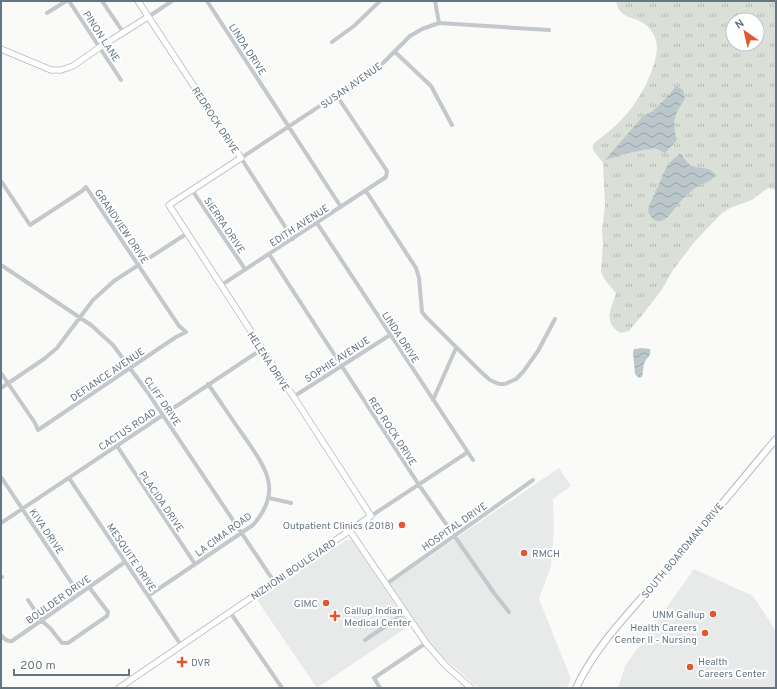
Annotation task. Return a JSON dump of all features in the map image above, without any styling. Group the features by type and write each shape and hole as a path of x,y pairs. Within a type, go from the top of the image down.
{"main road":[{"name":"REDROCK DRIVE","path":"138,1 241,158"},
{"path":"1,49 51,70 61,70 73,66 148,17"},
{"name":"SUSAN AVENUE","path":"169,205 241,158"},
{"name":"HELENA DRIVE","path":"169,205 186,234 371,516"},
{"name":"SOUTH BOARDMAN DRIVE","path":"576,688 589,662 610,635 667,570 776,439"},
{"name":"NIZHONI BOULEVARD","path":"119,688 275,583 371,516"},
{"path":"350,531 426,643 445,665 471,688"}],"street":[{"path":"47,13 66,1"},
{"name":"PINON LANE","path":"69,1 121,80"},
{"path":"102,1 123,32"},
{"path":"148,17 172,1"},
{"name":"LINDA DRIVE","path":"207,1 341,207"},
{"path":"332,42 354,26 380,1"},
{"path":"435,1 439,23"},
{"name":"SUSAN AVENUE","path":"241,158 379,67 410,36 422,29 439,23 549,30"},
{"path":"395,52 431,86 452,125"},
{"name":"EDITH AVENUE","path":"220,286 386,177 387,171 337,96"},
{"name":"REDROCK DRIVE","path":"241,158 292,239"},
{"name":"GRANDVIEW DRIVE","path":"1,181 30,225 86,187 179,326 186,332"},
{"name":"SIERRA DRIVE","path":"192,190 245,269"},
{"path":"366,191 416,268 419,278 422,312 456,348 490,380 499,384 505,384 516,379 538,352 555,319"},
{"name":"LINDA DRIVE","path":"317,223 473,460"},
{"path":"1,388 57,348 93,300 114,281 186,234"},
{"name":"RED ROCK DRIVE","path":"269,254 420,485 494,594 509,612"},
{"name":"CLIFF DRIVE","path":"1,265 107,338 130,368 275,583"},
{"name":"DEFIANCE AVENUE","path":"8,384 35,423 38,430 176,337 186,332"},
{"name":"SOPHIE AVENUE","path":"293,397 390,335"},
{"path":"433,400 456,348"},
{"name":"CACTUS ROAD","path":"1,523 262,349"},
{"path":"1,373 8,384"},
{"name":"LA CIMA ROAD","path":"148,596 253,525 264,512 269,498 267,473 260,459 208,384"},
{"name":"PLACIDA DRIVE","path":"116,446 195,564"},
{"name":"NIZHONI BOULEVARD","path":"371,516 468,452"},
{"name":"KIVA DRIVE","path":"1,477 79,594"},
{"name":"MESQUITE DRIVE","path":"69,478 181,645"},
{"name":"HOSPITAL DRIVE","path":"385,584 533,480"},
{"path":"269,498 291,503"},
{"name":"BOULDER DRIVE","path":"1,635 6,640 12,641 125,562"},
{"path":"28,600 42,620 62,643 68,643 107,616 108,612 89,587"},
{"path":"230,612 282,688"},
{"path":"365,640 406,613"},
{"path":"380,688 374,678 426,643"}],"shaded area":[{"path":"559,468 571,486 553,499 554,529 551,566 539,599 571,679 567,688 478,688 444,658 429,641 390,584"},
{"name":"Gallup Indian Medical Center","path":"346,540 352,540 409,626 317,688 257,600"},
{"name":"UNM Gallup","path":"694,569 753,596 776,631 776,688 618,688 625,666"}],"green space":[{"path":"616,1 776,1 776,190 769,188 752,200 730,208 722,213 696,240 673,270 661,291 629,331 620,333 615,329 610,320 616,293 605,280 601,272 603,243 602,230 605,205 603,163 593,150 593,144 620,122 629,112 650,76 656,57 657,48 654,36 647,26 621,12"}],"water":[{"path":"676,86 683,90 685,99 676,113 674,123 677,140 665,153 655,148 628,153 605,160 643,116 653,111"},
{"path":"679,154 681,154 690,165 712,171 715,174 714,177 687,195 666,218 658,221 654,220 648,211 649,206 668,164"},
{"path":"634,349 650,349 650,355 644,364 642,377 639,378 635,374 633,352"}],"place":[{"name":"Outpatient Clinics (2018)","path":"402,525"},
{"name":"RMCH","path":"524,553"},
{"name":"GIMC","path":"326,603"},
{"name":"UNM Gallup","path":"713,614"},
{"name":"Gallup Indian Medical Center","path":"335,616"},
{"name":"Health Careers Center II - Nursing","path":"705,633"},
{"name":"DVR","path":"182,662"},
{"name":"Health Careers Center","path":"690,667"}]}
